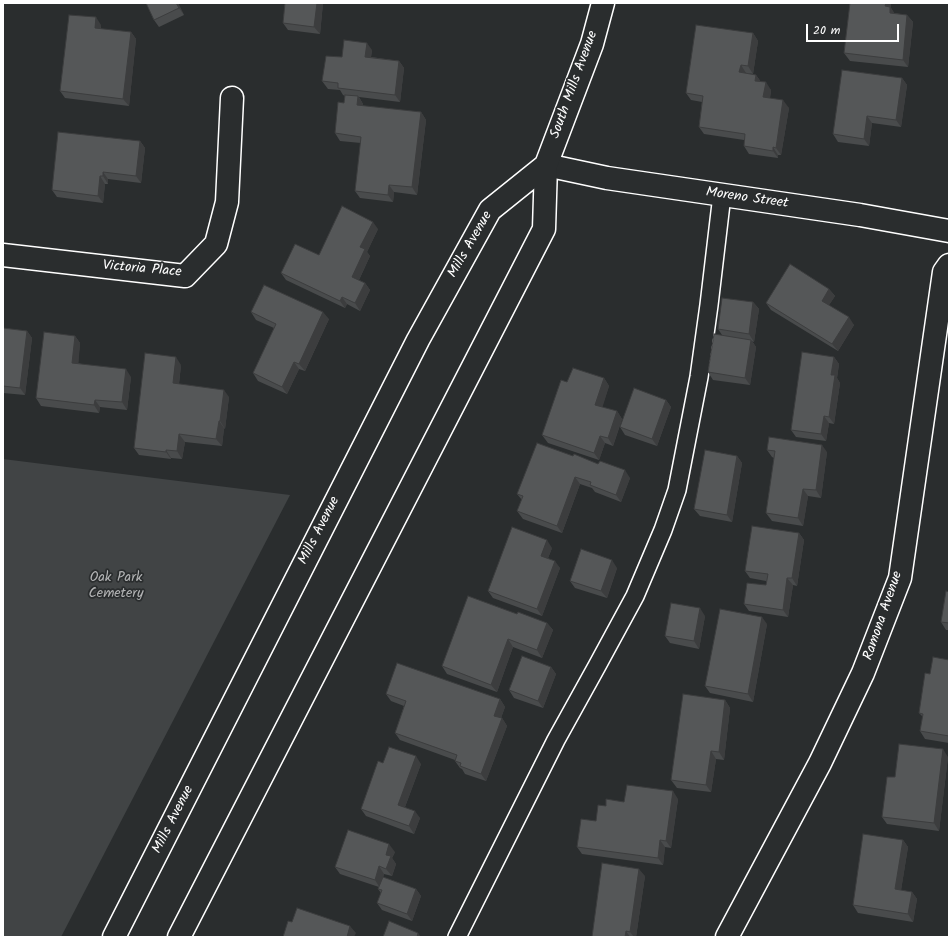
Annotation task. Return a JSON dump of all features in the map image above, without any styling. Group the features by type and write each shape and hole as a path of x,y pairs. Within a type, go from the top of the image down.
{"main road":[{"name":"South Mills Avenue","path":"546,166 592,44 603,3"},
{"name":"Victoria Place","path":"3,255 185,276 216,244 227,202 232,98"},
{"name":"Moreno Street","path":"546,166 607,178 860,215 949,231"},
{"name":"Mills Avenue","path":"114,937 418,340 490,210 546,166"},
{"path":"178,937 544,229 546,166"},
{"name":"Ramona Avenue","path":"727,937 820,763 857,687 900,578 944,272 949,265"}],"lane":[{"path":"457,937 556,740 634,596 663,530 677,490 699,377 722,195"}],"green space":[{"name":"Oak Park Cemetery","path":"3,459 290,495 61,937 3,937"}],"building":[{"path":"146,3 176,3 179,8 154,20"},
{"path":"285,3 317,3 314,27 283,23"},
{"path":"850,3 886,3 885,6 890,7 890,13 907,15 903,60 844,53"},
{"path":"69,15 96,17 95,28 131,32 123,99 60,91"},
{"path":"696,25 753,33 748,66 741,65 739,72 756,75 755,81 766,82 763,97 783,100 776,148 773,147 773,151 744,146 745,134 699,127 703,96 686,93"},
{"path":"344,40 367,43 365,57 399,61 395,95 338,88 338,83 322,81 326,56 342,57"},
{"path":"842,70 902,78 896,120 867,116 864,139 833,134"},
{"path":"345,95 358,96 357,105 421,112 412,187 389,185 388,195 355,191 361,137 335,133 338,102 344,103"},
{"path":"58,132 140,141 136,176 103,172 103,176 100,176 98,196 52,190"},
{"path":"342,206 373,222 360,247 365,249 352,277 365,283 355,303 342,297 340,301 281,273 295,244 319,255"},
{"path":"790,264 829,289 822,301 849,317 832,344 766,303"},
{"path":"264,285 323,312 299,364 294,362 282,387 253,373 276,324 251,312"},
{"path":"722,298 753,302 749,334 718,329"},
{"path":"3,328 27,331 20,388 3,386"},
{"path":"44,332 75,336 72,363 126,369 122,402 95,400 94,405 36,398"},
{"path":"714,334 751,340 745,378 708,372"},
{"path":"802,352 834,357 831,375 835,375 829,417 824,416 821,434 791,430"},
{"path":"145,353 176,357 173,383 224,390 216,439 179,434 177,451 166,450 166,452 134,448"},
{"path":"573,368 604,378 595,405 617,411 608,438 600,436 594,453 542,435 561,380 567,382"},
{"path":"634,388 666,400 652,439 620,427"},
{"path":"769,437 822,445 816,490 803,489 798,518 766,513 775,451 767,450"},
{"path":"537,443 573,456 574,454 598,464 600,461 625,470 616,495 590,485 591,482 575,477 557,526 517,511 523,496 517,494"},
{"path":"705,450 737,456 727,515 694,509"},
{"path":"752,526 799,533 792,578 787,578 783,610 744,604 747,583 766,585 768,574 745,571"},
{"path":"512,527 547,540 541,556 555,561 537,609 488,591"},
{"path":"581,549 612,560 601,591 570,581"},
{"path":"946,591 949,592 949,623 941,622"},
{"path":"468,596 547,623 537,650 508,639 491,685 442,666"},
{"path":"671,603 700,608 694,641 665,636"},
{"path":"720,609 762,617 748,694 705,686"},
{"path":"522,656 551,667 538,701 509,690"},
{"path":"933,657 949,660 949,736 920,731 923,714 919,713 925,673 930,674"},
{"path":"397,663 500,699 494,716 502,718 481,774 460,766 461,763 455,761 457,755 395,733 406,701 386,694"},
{"path":"683,694 725,700 719,752 711,751 706,785 671,780"},
{"path":"899,744 943,749 934,823 882,817 887,777 895,777"},
{"path":"389,747 416,756 398,805 415,811 409,826 361,809 378,761 383,763"},
{"path":"627,785 673,791 666,841 660,840 658,858 577,847 581,819 596,821 598,805 606,806 606,799 624,802"},
{"path":"348,830 389,844 386,855 391,856 386,869 379,866 375,880 335,867"},
{"path":"863,834 903,840 895,889 912,892 908,914 853,905"},
{"path":"602,863 639,869 630,932 626,931 625,937 592,937"},
{"path":"383,877 416,889 407,914 377,903 382,890 378,889"},
{"path":"297,908 350,926 347,937 283,937 288,921 292,922"},
{"path":"389,921 418,933 417,937 383,937"}]}
